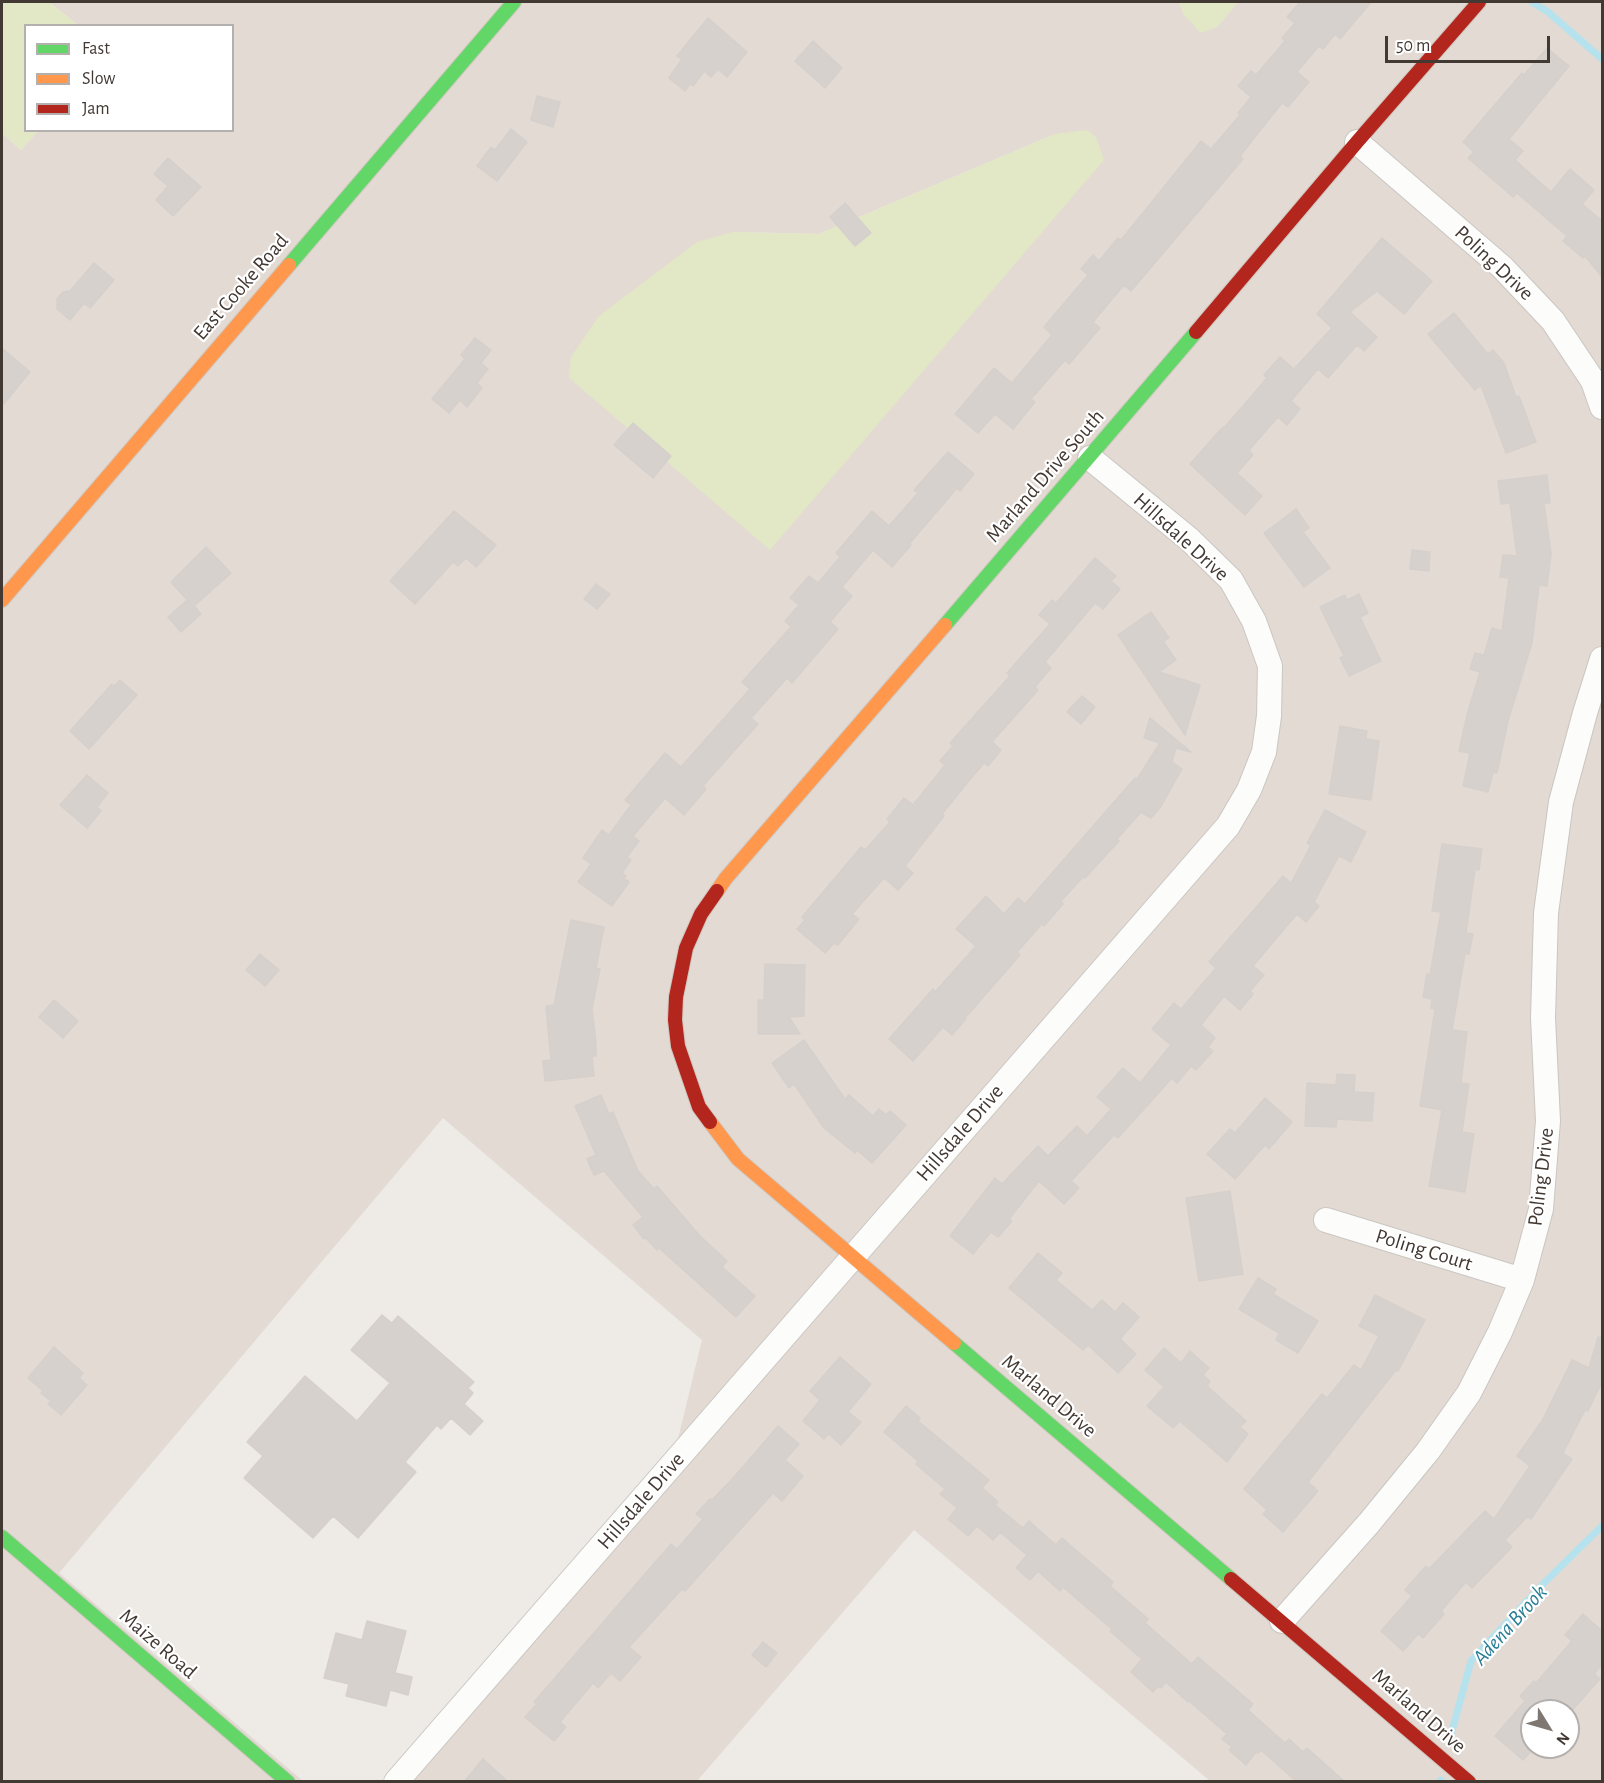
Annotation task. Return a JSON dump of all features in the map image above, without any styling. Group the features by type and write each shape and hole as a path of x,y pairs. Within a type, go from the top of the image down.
{"street":[{"name":"East Cooke Road","path":"2,600 514,2"},
{"name":"Marland Drive South","path":"676,997 686,948 693,931 701,914 726,879 1090,458 1357,142 1479,2"},
{"name":"Poling Drive","path":"1357,142 1502,267 1553,321 1593,381 1602,407"},
{"name":"Hillsdale Drive","path":"396,1782 1228,826 1249,790 1264,752 1269,716 1270,666 1254,621 1231,580 1189,539 1090,458"},
{"name":"Poling Drive","path":"1282,1621 1369,1523 1428,1451 1469,1393 1500,1332 1522,1280 1541,1209 1548,1121 1543,1018 1546,913 1561,802 1584,713 1602,659"},
{"name":"Marland Drive","path":"676,997 675,1020 678,1046 699,1107 738,1159 1469,1782"},
{"name":"Poling Court","path":"1326,1220 1522,1280"},
{"name":"Maize Road","path":"2,1538 288,1782"}],"shaded area":[{"path":"49,2 1179,2 1184,15 1217,27 1238,2 1602,2 1602,1781 1210,1781 914,1530 697,1781 384,1781 677,1443 702,1340 443,1118 59,1573 303,1781 2,1781 2,133 21,150 37,132 234,132 234,24 77,24","holes":["1055,134 572,357 733,232 819,234"]}],"green space":[{"path":"2,2 49,2 77,24 24,24 24,132 37,132 21,150 2,133"},
{"path":"1179,2 1238,2 1217,27 1201,33 1184,15"},
{"path":"1087,130 1096,137 1104,160 770,550 569,378 571,357 599,316 697,242 733,232 819,234 1055,134"}],"building":[{"path":"1300,2 1371,2 1340,39 1335,34 1323,49 1319,46 1297,72 1309,82 1288,107 1282,103 1240,156 1243,159 1131,291 1124,285 1093,322 1100,328 1069,364 1065,360 1031,399 1035,402 1013,429 995,414 978,433 955,414 994,368 1012,383 1052,335 1044,327 1088,275 1081,269 1093,255 1099,261 1118,238 1121,240 1201,141 1211,149 1240,115 1238,113 1251,97 1238,86 1251,71 1256,75 1285,41 1282,38 1295,23 1287,17"},
{"path":"708,18 747,52 727,77 718,69 711,77 704,71 693,86 690,84 685,91 669,78 682,59 677,56"},
{"path":"813,41 842,68 825,88 795,61"},
{"path":"1547,48 1569,66 1509,139 1523,151 1515,160 1551,192 1570,169 1594,190 1582,204 1602,221 1602,277 1585,256 1583,258 1563,241 1567,236 1517,193 1513,197 1468,158 1474,152 1463,142 1522,73 1524,75"},
{"path":"537,96 560,102 553,127 531,120"},
{"path":"511,129 527,142 497,181 477,166 491,147 495,150"},
{"path":"168,158 201,187 173,216 156,200 168,186 154,174"},
{"path":"845,203 871,233 855,246 830,217"},
{"path":"1382,238 1432,281 1404,314 1377,291 1350,312 1377,337 1364,351 1357,345 1328,378 1318,369 1291,401 1300,409 1287,425 1278,417 1249,450 1253,455 1237,473 1262,496 1245,515 1190,464 1267,378 1264,375 1280,357 1294,369 1332,328 1317,314"},
{"path":"94,263 114,280 90,308 84,303 70,320 57,309 57,299 63,292 70,291"},
{"path":"1454,313 1488,354 1493,350 1504,363 1536,442 1506,453 1481,385 1475,390 1428,334"},
{"path":"475,338 491,350 481,363 488,369 477,383 482,388 467,407 460,400 449,413 432,399 465,359 461,355"},
{"path":"2,348 30,372 2,406"},
{"path":"633,423 671,456 653,478 614,445"},
{"path":"948,452 974,474 960,491 957,488 892,567 873,550 842,587 852,596 830,622 838,629 792,683 787,678 751,718 758,724 703,786 706,789 684,815 665,798 633,836 639,841 627,857 631,860 622,873 626,876 624,879 629,882 612,906 578,882 591,864 583,858 602,830 609,835 631,805 625,800 665,753 681,767 750,689 742,682 791,627 785,621 799,605 790,598 809,576 818,583 840,557 836,553 872,511 889,526 918,493 914,490"},
{"path":"1547,475 1550,503 1544,503 1551,554 1547,586 1539,585 1532,643 1508,721 1497,773 1493,772 1488,792 1463,786 1470,753 1459,751 1480,672 1470,669 1475,653 1484,655 1492,628 1502,631 1509,578 1500,577 1503,555 1517,556 1510,503 1501,504 1498,481"},
{"path":"1296,509 1309,528 1303,532 1330,568 1304,587 1264,533"},
{"path":"454,511 496,545 476,567 466,558 458,566 453,562 415,604 390,581"},
{"path":"206,547 231,573 194,606 201,614 181,632 168,617 187,600 171,582"},
{"path":"1412,550 1430,552 1429,571 1410,569"},
{"path":"1095,558 1116,576 1111,581 1120,589 1103,609 1095,603 1045,662 1051,668 1035,687 1038,690 992,742 1001,750 988,766 984,763 968,782 905,866 913,873 898,890 884,878 852,914 859,919 838,945 834,943 825,953 797,929 805,920 802,917 861,847 865,850 890,822 887,819 904,798 913,805 945,765 940,761 953,746 950,743 1010,676 1007,673 1050,624 1039,615 1052,600 1056,603"},
{"path":"596,584 610,594 597,609 584,599"},
{"path":"1359,594 1368,613 1360,617 1381,661 1349,676 1340,658 1344,656 1320,607 1345,595 1347,600"},
{"path":"1151,612 1169,638 1163,641 1176,660 1159,672 1200,685 1185,735 1118,635"},
{"path":"120,680 137,695 89,749 70,731 112,684 114,686"},
{"path":"1082,696 1095,707 1081,724 1067,712"},
{"path":"1150,718 1191,752 1176,748 1172,762 1182,769 1160,808 1151,818 1141,812 1117,839 1119,841 1061,901 1063,904 1044,926 1042,924 1017,952 1020,955 952,1035 943,1027 913,1061 889,1039 933,989 935,992 976,946 956,929 986,896 1004,914 1018,898 1025,904 1135,778 1137,779 1160,743 1144,738"},
{"path":"1340,726 1367,731 1366,739 1379,741 1371,800 1329,794"},
{"path":"87,775 108,793 97,807 101,811 87,828 60,805"},
{"path":"1325,810 1366,832 1351,862 1339,856 1314,902 1319,906 1306,922 1297,914 1253,966 1264,975 1250,991 1253,994 1240,1010 1224,996 1201,1025 1215,1038 1208,1047 1213,1051 1196,1070 1191,1066 1177,1083 1172,1078 1118,1138 1114,1135 1071,1181 1079,1188 1064,1204 1039,1181 1009,1219 1012,1221 998,1237 991,1232 973,1254 950,1236 995,1178 1002,1184 1038,1146 1048,1156 1077,1126 1087,1136 1111,1109 1097,1097 1123,1068 1140,1083 1171,1045 1152,1029 1174,1003 1181,1009 1216,968 1209,962 1283,876 1291,883 1311,845 1307,843"},
{"path":"1442,844 1482,849 1479,870 1475,869 1466,933 1473,934 1469,954 1465,954 1452,1030 1467,1032 1461,1083 1469,1084 1462,1132 1474,1134 1465,1192 1429,1186 1442,1110 1420,1106 1435,1009 1431,1008 1432,999 1423,997 1427,974 1430,975 1441,912 1432,911"},
{"path":"571,920 604,927 596,968 600,969 592,1008 596,1044 596,1056 592,1056 594,1076 545,1081 543,1061 551,1060 546,1006 554,1005"},
{"path":"260,954 279,970 265,986 246,970"},
{"path":"765,964 805,965 804,1016 789,1017 800,1034 758,1034 758,1000 764,1000"},
{"path":"54,1000 78,1021 63,1038 39,1017"},
{"path":"804,1040 845,1099 849,1095 873,1116 879,1109 886,1115 890,1111 906,1125 872,1163 857,1150 855,1153 824,1128 794,1084 789,1088 772,1063"},
{"path":"1337,1074 1355,1075 1354,1092 1374,1093 1372,1121 1337,1119 1336,1127 1305,1126 1307,1083 1336,1085"},
{"path":"601,1095 609,1114 613,1112 638,1171 654,1189 657,1186 700,1236 727,1261 722,1267 755,1296 736,1317 659,1248 657,1250 646,1238 644,1239 633,1225 643,1217 604,1171 594,1175 587,1159 596,1155 575,1106"},
{"path":"1265,1098 1292,1122 1269,1149 1265,1145 1235,1179 1207,1154 1230,1129 1235,1133"},
{"path":"1230,1191 1243,1274 1199,1281 1186,1198"},
{"path":"1038,1253 1062,1273 1056,1280 1092,1310 1102,1300 1115,1312 1123,1303 1139,1317 1120,1339 1136,1354 1118,1373 1088,1345 1083,1350 1009,1288"},
{"path":"1258,1278 1276,1289 1273,1294 1318,1321 1298,1353 1276,1340 1279,1333 1239,1309"},
{"path":"1375,1295 1425,1320 1398,1371 1396,1370 1308,1482 1318,1491 1283,1532 1263,1514 1267,1510 1244,1489 1322,1394 1327,1398 1354,1365 1361,1370 1379,1336 1359,1326"},
{"path":"382,1315 392,1323 398,1316 474,1382 468,1388 473,1393 464,1404 483,1421 470,1435 451,1418 441,1429 437,1425 405,1462 416,1472 358,1538 333,1516 313,1538 244,1478 263,1456 247,1442 305,1376 357,1421 390,1383 351,1350"},
{"path":"1598,1337 1602,1338 1602,1382 1563,1453 1572,1459 1531,1519 1528,1516 1505,1540 1512,1547 1472,1588 1466,1582 1441,1611 1444,1614 1423,1638 1418,1634 1403,1651 1381,1631 1412,1596 1405,1590 1426,1566 1429,1569 1485,1511 1494,1519 1530,1466 1517,1456 1542,1421 1572,1360 1589,1368"},
{"path":"54,1347 83,1373 79,1378 87,1385 61,1415 48,1404 51,1401 41,1393 43,1391 28,1378"},
{"path":"1164,1348 1181,1363 1190,1351 1209,1368 1203,1375 1210,1381 1207,1386 1246,1421 1240,1427 1248,1434 1227,1462 1180,1421 1173,1428 1147,1406 1164,1387 1145,1370"},
{"path":"840,1357 871,1384 848,1412 861,1422 841,1445 829,1434 824,1439 803,1421 820,1400 810,1391"},
{"path":"906,1406 920,1418 918,1421 989,1480 982,1488 998,1502 995,1505 1023,1528 1029,1521 1056,1545 1062,1538 1113,1582 1110,1586 1148,1619 1145,1623 1192,1664 1198,1657 1253,1704 1248,1710 1285,1743 1289,1739 1303,1752 1307,1748 1345,1782 1297,1782 1261,1750 1258,1753 1257,1751 1246,1765 1229,1750 1232,1747 1222,1739 1227,1734 1166,1682 1153,1692 1131,1672 1142,1659 1110,1631 1112,1629 1063,1587 1060,1591 1038,1571 1030,1580 1016,1568 1027,1555 1000,1532 993,1540 977,1526 968,1536 948,1519 957,1508 940,1494 945,1489 916,1464 918,1461 884,1432"},
{"path":"778,1426 799,1444 785,1460 803,1476 782,1501 773,1493 685,1591 682,1589 629,1647 641,1657 620,1681 611,1673 598,1688 593,1683 560,1722 566,1727 554,1741 525,1717 537,1704 534,1702 671,1544 677,1549 703,1519 696,1514 735,1476"},
{"path":"1583,1614 1602,1631 1602,1664 1594,1674 1600,1679 1580,1702 1580,1699 1523,1699 1520,1696 1534,1681 1536,1683 1572,1641 1565,1635"},
{"path":"367,1621 406,1631 395,1673 412,1677 408,1695 390,1690 386,1706 346,1696 349,1684 324,1678 336,1633 362,1640"},
{"path":"763,1642 777,1653 766,1667 752,1655"},
{"path":"1520,1707 1520,1757 1495,1736"},
{"path":"483,1759 508,1782 464,1782"}],"waterway":[{"name":"Adena Brook","path":"1532,2 1548,12 1602,59"},
{"name":"Adena Brook","path":"1449,1742 1471,1661 1544,1583 1602,1526"}],"traffic: fast":[{"path":"289,265 514,2"},
{"path":"945,625 1196,332"},
{"path":"954,1343 1231,1579"},
{"path":"2,1537 288,1782"}],"traffic: slow":[{"path":"2,600 289,265"},
{"path":"717,891 945,625"},
{"path":"710,1122 738,1159 954,1343"}],"traffic: jam":[{"path":"1196,332 1479,2"},
{"path":"710,1122 699,1107 678,1046 675,1020 676,997 686,948 701,914 717,891"},
{"path":"1231,1579 1469,1782"}]}
